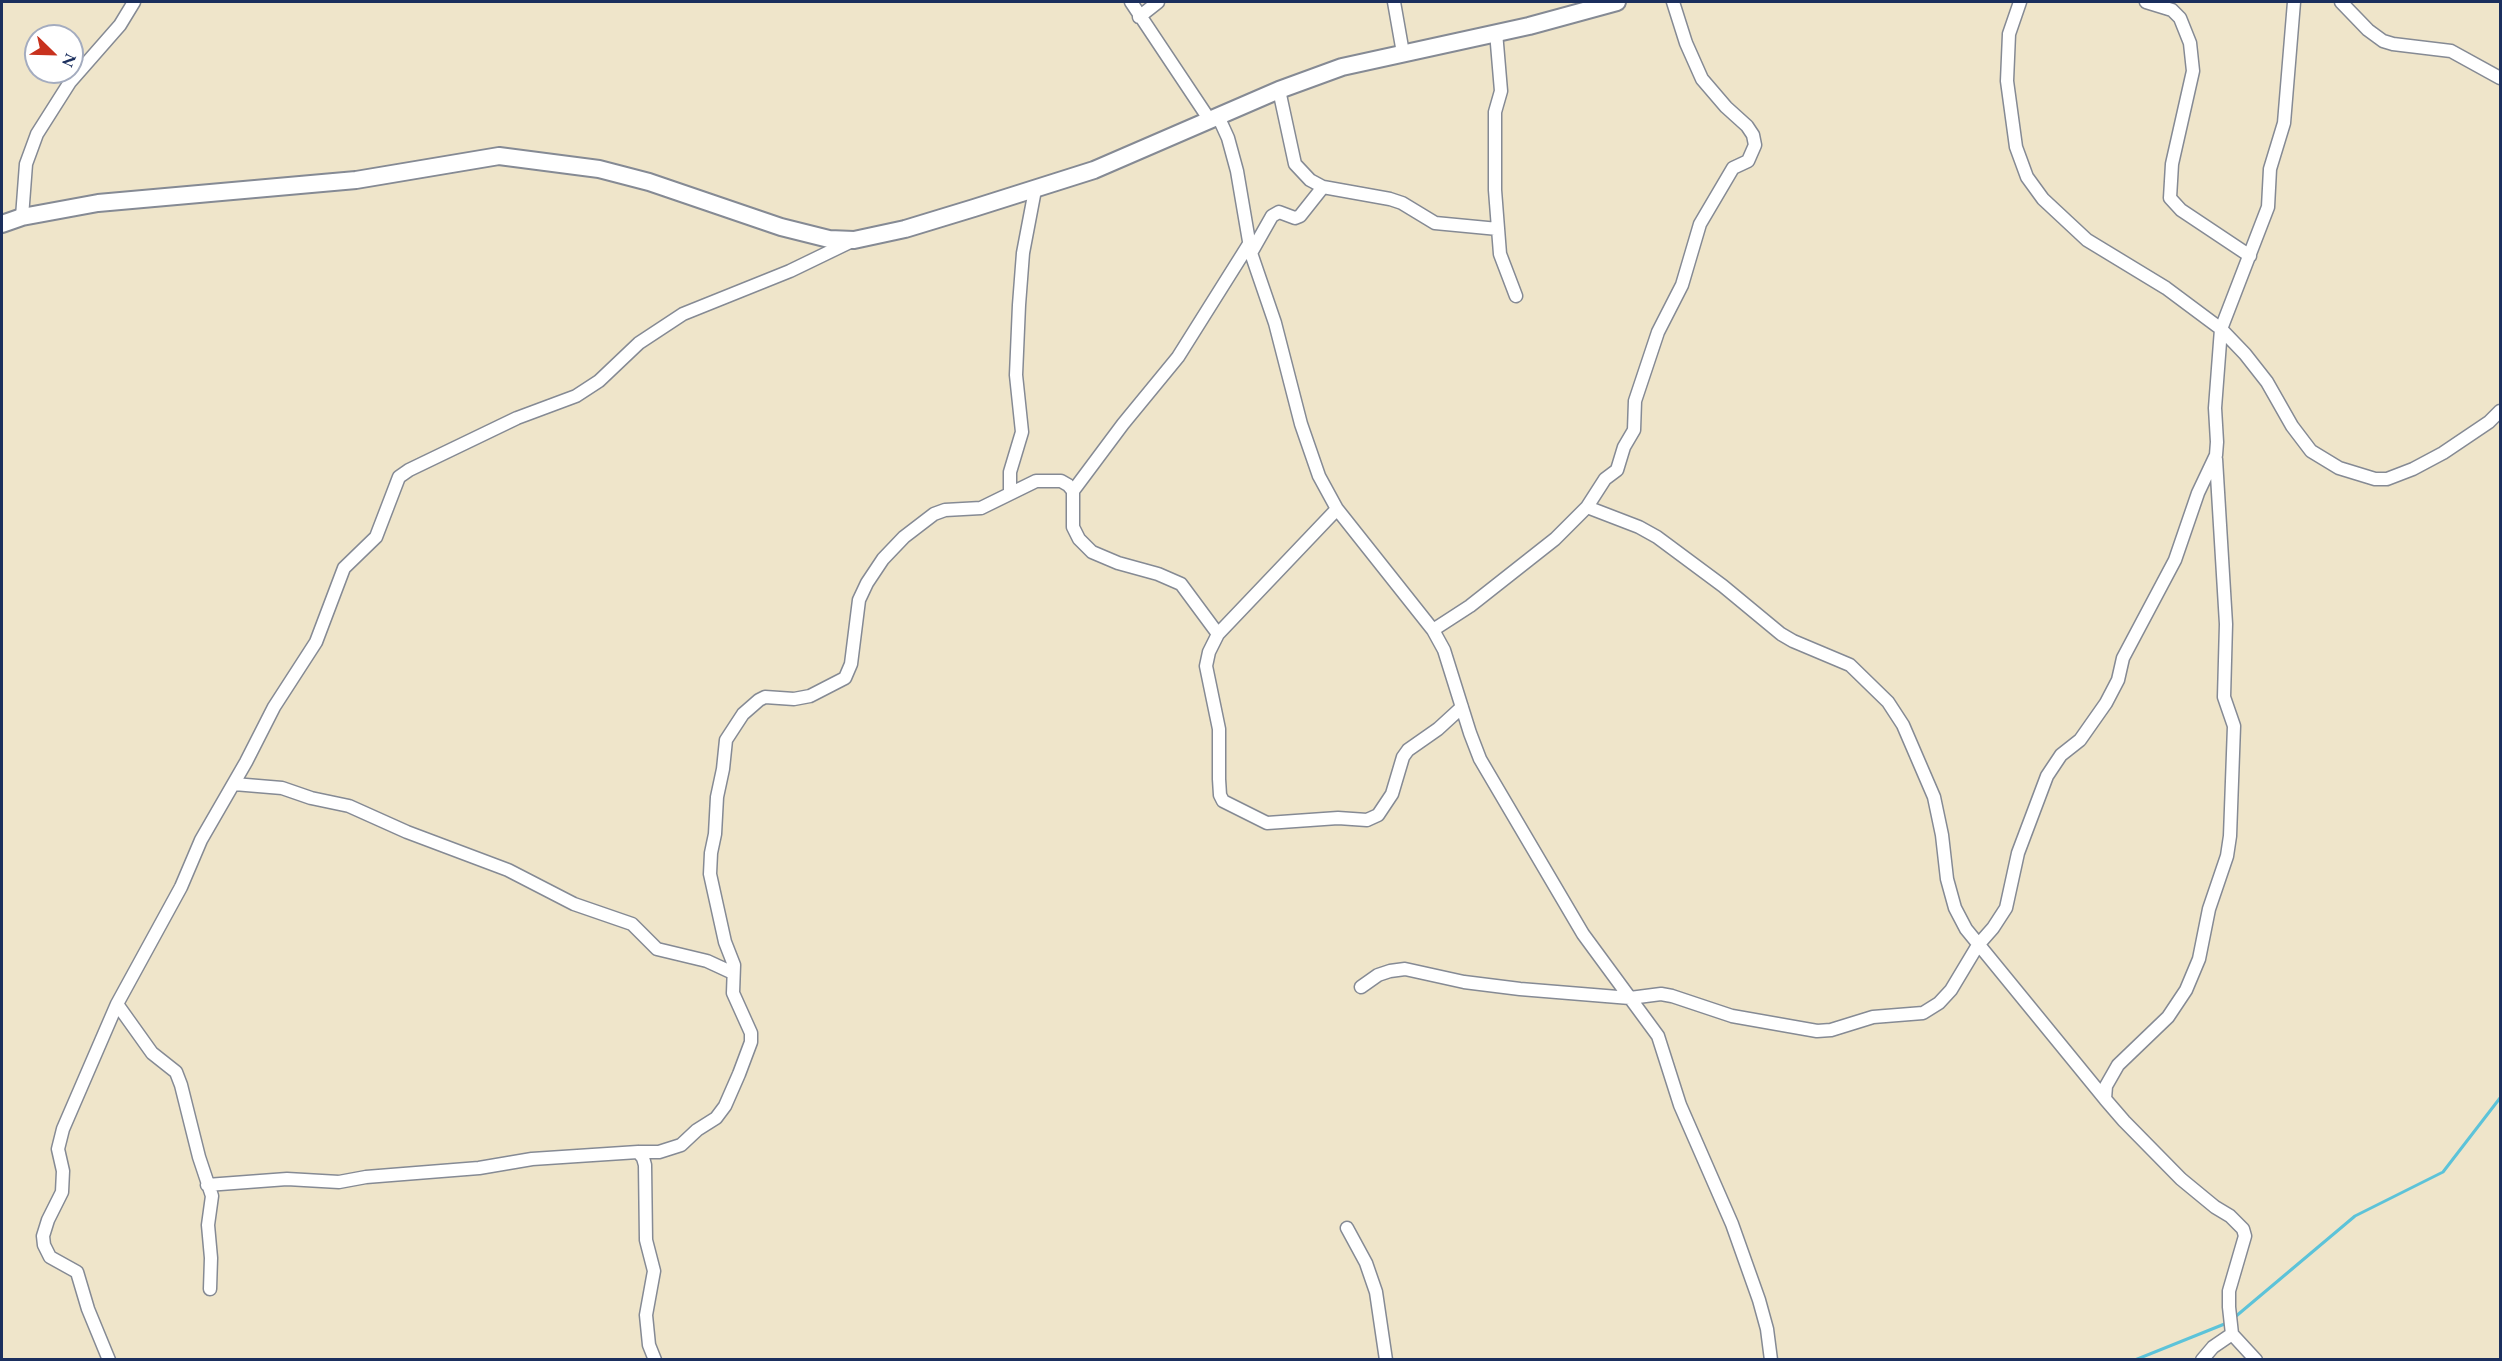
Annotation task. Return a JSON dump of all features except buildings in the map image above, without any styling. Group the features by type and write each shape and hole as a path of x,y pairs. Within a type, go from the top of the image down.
{"street":[{"path":"22,217 26,164 37,134 70,82 120,25 134,2"},
{"path":"1131,2 1139,17 1228,138 1238,171 1250,249 1275,323 1305,434 1319,476 1337,509 1433,630 1444,650 1480,759 1583,934 1658,1036 1680,1105 1732,1224 1767,1329 1772,1359"},
{"path":"1139,17 1158,2"},
{"path":"1394,2 1403,53"},
{"path":"109,1359 88,1309 78,1272 50,1257 44,1245 43,1236 48,1220 62,1192 63,1172 58,1156 63,1129 117,1004 181,887 201,840 234,784 270,713 316,642 344,568 376,537 388,501 403,473 517,418 576,396 599,381 639,343 683,314 790,271 854,240 905,229 1094,170 1279,90 1342,67 1617,2"},
{"path":"1433,630 1470,606 1531,558 1587,507 1601,484 1618,468 1624,447 1634,430 1635,401 1658,332 1682,285 1700,224 1733,168 1748,161 1755,145 1753,135 1747,126 1726,107 1702,79 1686,43 1673,2"},
{"path":"2020,2 2009,34 2007,81 2016,147 2027,177 2043,199 2087,240 2166,288 2221,329 2267,382 2306,446 2331,464 2375,479 2387,479 2413,469 2464,440 2500,411"},
{"path":"2146,2 2172,10 2180,18 2190,43 2193,71 2172,164 2170,198 2181,210 2250,256"},
{"path":"2105,1099 2106,1086 2114,1070 2128,1053 2168,1017 2186,990 2199,959 2209,909 2227,856 2230,836 2234,726 2224,697 2226,624 2216,455 2215,408 2221,329 2268,207 2270,169 2284,123 2294,2"},
{"path":"2342,2 2368,30 2383,41 2451,51 2500,78"},
{"path":"1497,32 1502,91 1495,112 1495,190 1501,261 1516,296"},
{"path":"1279,90 1295,164 1310,180 1323,187 1402,203 1435,223 1498,229"},
{"path":"2,224 22,217 98,203 357,180 499,156 599,169 649,182 781,227 829,239 854,240"},
{"path":"1218,634 1180,584 1158,574 1118,563 1092,552 1079,539 1073,527 1073,491 1123,424 1178,357 1272,216 1282,212 1298,217 1323,187"},
{"path":"1010,493 1010,472 1022,432 1016,375 1019,305 1023,253 1035,190"},
{"path":"1361,987 1378,975 1399,969 1520,989 1630,998 1661,994 1732,1016 1779,1026 1826,1031 1873,1017 1923,1013 1939,1003 1951,990 1978,945 2006,908 2018,854 2047,776 2055,762 2080,740 2111,694 2118,680 2123,658 2175,560 2198,493 2216,455"},
{"path":"207,1185 287,1179 339,1182 366,1177 479,1168 532,1159 581,1157 611,1152 659,1152 681,1145 697,1130 716,1118 724,1106 751,1042 751,1033 733,993 734,965 725,942 709,865 716,834 717,797 723,769 724,750 731,730 743,714 765,697 801,699 834,686 845,678 851,664 856,618 863,592 883,559 910,532 934,514 945,510 981,508 1036,482 1051,480 1068,485 1073,491"},
{"path":"1587,507 1651,534 1723,586 1781,634 1850,665 1888,702 1903,726 1934,797 1942,835 1947,879 1955,908 1966,930 2124,1121 2181,1179 2209,1203 2230,1216 2243,1229 2245,1236 2229,1292 2232,1334 2256,1359"},
{"path":"1337,509 1218,634 1209,652 1206,666 1219,729 1220,795 1223,801 1267,823 1338,818 1367,820 1378,815 1392,794 1403,757 1408,750 1438,729 1462,707"},
{"path":"234,784 282,788 310,798 349,806 415,835 499,866 574,904 632,924 657,949 707,961 734,972"},
{"path":"117,1004 152,1053 176,1072 181,1085 207,1185 212,1196 208,1226 211,1258 210,1289"},
{"path":"639,1152 644,1158 645,1165 646,1240 654,1271 646,1315 649,1345 654,1359"},
{"path":"1347,1228 1366,1263 1376,1292 1386,1359"},
{"path":"2202,1359 2213,1347 2232,1334"}],"waterway":[{"path":"2235,1317 2355,1216 2443,1172 2500,1098"},
{"path":"2135,1360 2227,1323"}]}
